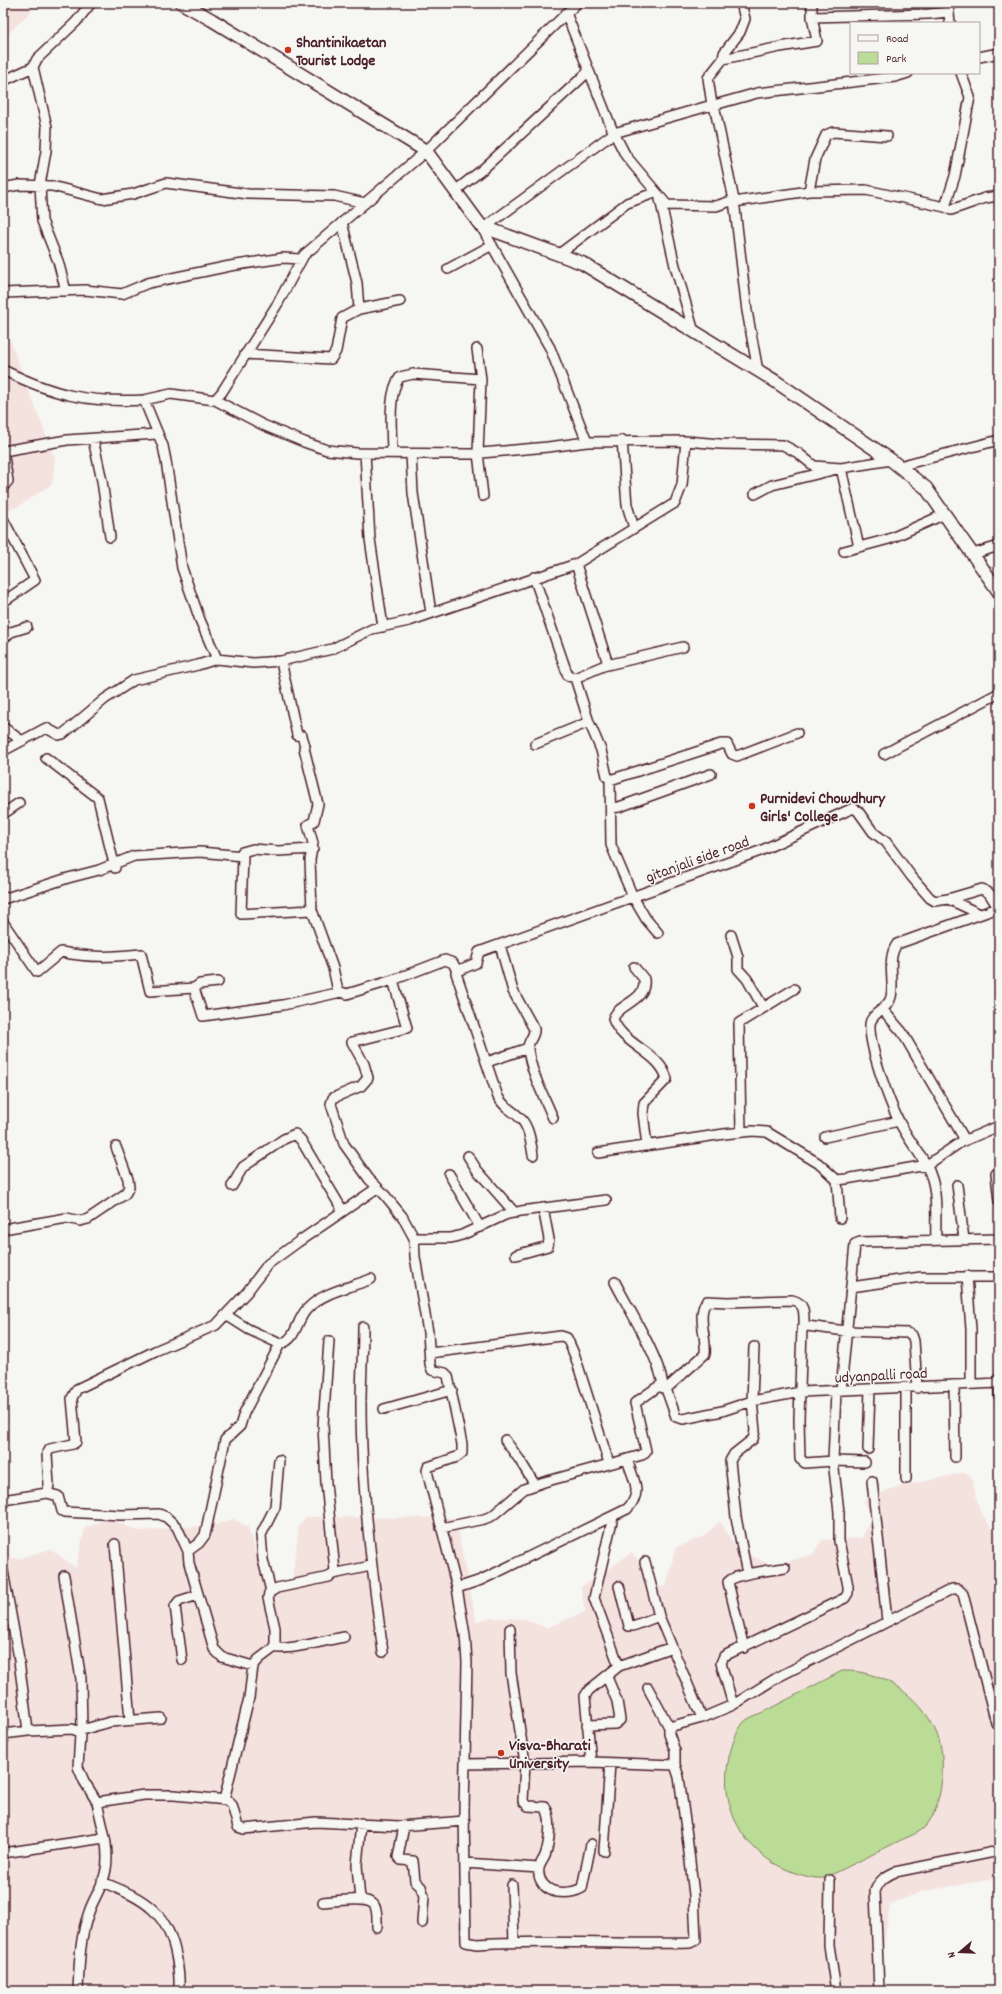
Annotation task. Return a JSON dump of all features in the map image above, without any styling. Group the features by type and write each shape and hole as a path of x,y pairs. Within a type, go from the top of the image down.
{"street":[{"path":"3,81 33,67 38,59 76,22 91,3"},
{"path":"182,3 426,151 483,227 550,348 587,442"},
{"path":"214,400 222,392 278,303 304,255 426,151 577,3"},
{"path":"483,227 614,133 712,105 708,78 723,59 724,53 740,32 745,19 741,3"},
{"path":"723,59 817,41 812,17 812,3"},
{"path":"812,17 929,14 948,7 950,22"},
{"path":"566,13 614,133 626,156 657,196 666,205 684,207 716,206 734,201 809,191 866,190 945,207 951,210 985,198 999,196"},
{"path":"980,57 999,53"},
{"path":"33,67 47,127 46,151 40,185 42,222 58,260 66,291"},
{"path":"455,191 483,168 590,71"},
{"path":"758,371 747,311 734,201 714,105 757,93 904,74"},
{"path":"945,207 955,176 970,97 961,74"},
{"path":"809,191 815,159 826,135 833,132 887,136"},
{"path":"3,188 19,185 52,186 102,199 133,194 166,183 248,194 334,196 365,203"},
{"path":"559,254 627,203 657,196"},
{"path":"657,196 694,332"},
{"path":"342,222 357,283 359,309"},
{"path":"483,227 582,263 758,371 895,463 926,488 999,592"},
{"path":"448,269 492,245"},
{"path":"3,294 85,290 122,294 148,283 230,266 283,258 301,259"},
{"path":"245,354 331,359 336,351 342,318 359,309 400,301"},
{"path":"477,349 481,380 478,453 482,496"},
{"path":"3,370 44,389 75,398 112,402 144,400 171,394 214,400 263,425 327,450 411,454 478,453 587,442 622,440 686,441 720,444 783,445 798,453 814,466 841,468"},
{"path":"392,453 391,425 393,394 397,381 400,377 413,374 481,380"},
{"path":"144,400 166,461 182,568 200,620 217,659"},
{"path":"3,487 8,481 3,451 67,440 157,434"},
{"path":"93,439 102,480 110,537"},
{"path":"622,440 627,505 634,528"},
{"path":"755,494 772,485 841,468 895,463 999,440"},
{"path":"3,751 46,728 59,735 63,734 105,699 134,680 217,659 253,663 281,661 332,649 372,629 409,621 534,577 576,564 675,503 682,485 686,441"},
{"path":"365,453 370,539 383,627"},
{"path":"411,454 413,493 431,613"},
{"path":"841,468 859,547"},
{"path":"844,551 889,539 945,514"},
{"path":"3,519 35,580 3,602"},
{"path":"973,554 999,546"},
{"path":"576,564 608,664"},
{"path":"534,577 568,676 575,678 608,664 683,647"},
{"path":"3,640 11,632 27,627"},
{"path":"281,661 297,735 302,736 318,804 314,821 308,825 313,849 310,860 312,910 333,968 338,991 346,994 393,980 445,960 453,963 501,1103 506,1109 522,1120 527,1128 534,1155"},
{"path":"575,678 589,722 601,750 607,776 610,780 611,845 633,896 646,919 658,932"},
{"path":"884,754 999,693"},
{"path":"535,744 589,722"},
{"path":"3,728 22,741"},
{"path":"610,780 704,751 721,744 726,744 732,754 737,756 797,733"},
{"path":"46,758 98,798 114,866"},
{"path":"611,808 620,807 711,774"},
{"path":"3,814 19,803"},
{"name":"gitanjali side road","path":"457,971 476,963 479,952 760,851 853,808 858,811 873,832 886,842 911,876 930,898 935,901 948,899 982,889 989,893 998,908"},
{"path":"312,910 241,914 242,852 253,849 278,851 313,849"},
{"path":"3,899 114,866 134,856 200,852 243,856"},
{"path":"948,899 980,914"},
{"path":"936,1240 935,1189 926,1165 898,1121 885,1088 870,1032 871,1020 887,1006 891,998 893,979 891,957 892,951 897,944 998,908"},
{"path":"3,922 36,972 61,952 98,958 141,954 150,991 194,988 200,984 218,982"},
{"path":"730,935 738,957 738,969 747,979 763,1007"},
{"path":"500,945 513,991 534,1029 534,1035 528,1048 532,1064 553,1118"},
{"path":"634,967 644,980 644,988 638,996 617,1012 613,1019 617,1028 633,1044 656,1062 665,1073 667,1079 644,1104 643,1113 647,1146"},
{"path":"393,980 407,1028 352,1042 364,1064 368,1078 361,1086 333,1098 331,1104 344,1144 369,1179 402,1216 414,1238 415,1258 428,1332 430,1364 432,1370 445,1373 448,1376 462,1444 462,1453 457,1457 428,1467 427,1471 456,1588 465,1635 467,1662 465,1821 466,1942 477,1944 588,1941 640,1945 690,1943 696,1940 694,1894 679,1777 675,1765 675,1751 669,1734 669,1728 648,1688"},
{"path":"194,988 203,1016 283,1005 341,992"},
{"path":"741,1132 738,1023 742,1019 794,990"},
{"path":"883,1010 902,1032 965,1140"},
{"path":"487,1062 528,1048"},
{"path":"825,1137 898,1121"},
{"path":"836,1180 878,1175 926,1165 965,1140 999,1126"},
{"path":"598,1153 741,1132 767,1132 818,1163 836,1180 840,1218"},
{"path":"232,1186 243,1167 284,1139 295,1134 301,1140 343,1211"},
{"path":"3,1229 66,1218 80,1221 88,1219 125,1194 129,1187 128,1179 116,1147"},
{"path":"468,1156 477,1170 515,1213"},
{"path":"999,1170 996,1174 999,1202"},
{"path":"449,1174 480,1227"},
{"path":"957,1186 964,1239"},
{"path":"47,1493 49,1489 46,1454 50,1449 76,1442 72,1398 77,1389 155,1350 216,1324 247,1292 268,1264 377,1188"},
{"path":"414,1238 451,1238 515,1213 606,1200"},
{"path":"516,1255 548,1246 549,1239 543,1208"},
{"path":"733,1705 722,1660 724,1656 744,1648 845,1598 848,1593 845,1564 839,1542 839,1512 833,1462 838,1390 855,1244 860,1242 999,1239"},
{"path":"967,1276 971,1329 971,1384"},
{"path":"851,1287 921,1277 999,1277"},
{"path":"188,1551 199,1543 205,1535 225,1440 240,1426 244,1413 280,1344 291,1338 305,1310 319,1298 371,1279"},
{"path":"615,1282 653,1356 664,1388"},
{"path":"441,1528 492,1516 524,1490 535,1485 609,1463 642,1455 646,1452 635,1403 655,1387 664,1388 705,1354 702,1312 707,1301 798,1301 804,1309 799,1419 800,1459 805,1463 865,1462"},
{"path":"226,1315 248,1329 280,1344"},
{"path":"363,1327 361,1404 364,1475 371,1566 384,1652"},
{"path":"804,1327 846,1331 907,1333 912,1335 914,1341 917,1388"},
{"path":"430,1353 561,1336 566,1338 576,1356 609,1463"},
{"path":"329,1341 323,1426 328,1509 335,1566 333,1574"},
{"path":"747,1574 743,1559 730,1461 734,1454 753,1439 755,1422 752,1401 754,1347"},
{"path":"999,1377 999,1396"},
{"name":"udyanpalli road","path":"664,1388 678,1419 722,1411 752,1401 801,1392 917,1388 999,1383"},
{"path":"954,1385 955,1457"},
{"path":"906,1388 906,1480"},
{"path":"868,1449 870,1389"},
{"path":"384,1409 452,1390"},
{"path":"505,1440 519,1458 535,1485"},
{"path":"456,1588 481,1580 550,1545 628,1510 635,1501 637,1491 627,1459"},
{"path":"275,1647 275,1628 268,1598 271,1591 263,1560 261,1535 275,1507 279,1460"},
{"path":"872,1482 887,1621"},
{"path":"3,1500 47,1493 58,1496 64,1512 121,1515 151,1513 166,1517 177,1526 188,1551 189,1563 214,1649 218,1654 253,1666"},
{"path":"613,1517 594,1598 619,1666"},
{"path":"115,1544 130,1720"},
{"path":"645,1562 659,1616 702,1718"},
{"path":"271,1591 277,1588 317,1580 333,1574 371,1566"},
{"path":"744,1648 728,1582 730,1578 785,1568"},
{"path":"3,1571 18,1653 28,1731"},
{"path":"64,1576 81,1679 78,1767 84,1781 97,1802 107,1850 106,1869 102,1882 88,1912 82,1939 78,1991"},
{"path":"619,1586 629,1626 633,1626 659,1616"},
{"path":"669,1728 702,1718 733,1705 778,1677 952,1589 958,1589 963,1594 998,1725"},
{"path":"182,1660 175,1606 179,1601 198,1595"},
{"path":"510,1629 511,1673 525,1763 525,1805 546,1807 549,1815 545,1856 539,1868 542,1884 549,1891 562,1893 580,1890 583,1885 591,1844"},
{"path":"224,1800 249,1698 253,1666 259,1658 275,1647 288,1648 344,1637"},
{"path":"591,1762 586,1725 585,1696 589,1690 619,1666 672,1647"},
{"path":"586,1725 615,1724 620,1720 618,1701 607,1677"},
{"path":"3,1734 72,1728 80,1730 110,1722 161,1718"},
{"path":"466,1764 591,1762 675,1765"},
{"path":"604,1850 610,1763"},
{"path":"97,1802 144,1795 174,1795 230,1801 236,1824 238,1827 244,1829 316,1822 404,1826 465,1821"},
{"path":"360,1900 357,1864 361,1823"},
{"path":"404,1826 398,1857 401,1860 413,1861 415,1881 421,1888 424,1896 422,1922"},
{"path":"3,1853 104,1838"},
{"path":"879,1991 875,1891 878,1882 895,1872 999,1852"},
{"path":"465,1863 539,1868"},
{"path":"830,1880 829,1946 836,1991"},
{"path":"102,1882 132,1894 159,1915 166,1924 174,1948 178,1971 178,1991"},
{"path":"512,1885 514,1942"},
{"path":"323,1902 360,1900 374,1904 378,1927"}],"shaded area":[{"path":"3,3 39,3 3,39"},
{"path":"3,322 55,459 52,484 19,506 3,512"},
{"name":"Visva-Bharati University","path":"963,1473 971,1476 980,1512 999,1538 999,1878 924,1891 890,1904 877,1991 3,1991 3,1556 18,1559 50,1549 76,1568 85,1528 109,1518 138,1531 215,1525 233,1519 248,1527 263,1577 279,1585 292,1580 299,1526 306,1517 455,1518 476,1621 493,1618 525,1619 546,1628 585,1612 581,1587 608,1570 632,1552 657,1586 666,1587 676,1547 703,1537 720,1521 737,1550 772,1565 812,1555 822,1540 862,1538 870,1520 864,1500 893,1488"}],"green space":[{"path":"842,1671 858,1672 889,1682 903,1691 926,1714 940,1743 942,1754 941,1786 934,1813 923,1829 825,1878 816,1878 790,1871 773,1863 747,1840 738,1826 731,1810 727,1793 729,1757 738,1730 745,1721"}],"place":[{"name":"Shantinikaetan Tourist Lodge","path":"288,50"},
{"name":"Purnidevi Chowdhury Girls' College","path":"752,806"},
{"name":"Visva-Bharati University","path":"501,1753"}]}
